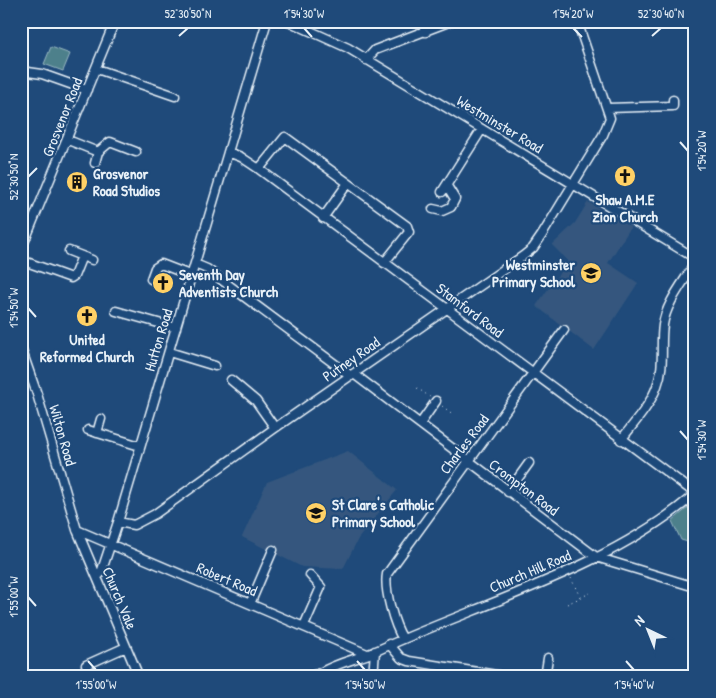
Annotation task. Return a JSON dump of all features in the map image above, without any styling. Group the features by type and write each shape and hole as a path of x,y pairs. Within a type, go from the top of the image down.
{"street":[{"name":"Grosvenor Road","path":"21,250 97,69 114,21"},
{"name":"Hutton Road","path":"97,577 101,573 118,522 266,21"},
{"name":"Westminster Road","path":"288,21 324,36 366,60 482,128 695,258"},
{"path":"421,21 426,32"},
{"path":"366,60 375,50 451,21"},
{"path":"576,21 608,108 673,106 673,100"},
{"path":"97,69 175,96"},
{"path":"21,71 42,74 87,90"},
{"name":"Putney Road","path":"118,522 134,525 144,522 533,248 603,135 610,118 608,108"},
{"path":"433,209 442,211 451,207 455,199 445,189 482,128"},
{"path":"259,169 285,137 407,226 409,232 384,263"},
{"path":"68,140 98,152"},
{"path":"95,163 98,152 110,142 136,152"},
{"name":"Stamford Road","path":"228,152 241,157 259,169 695,494"},
{"path":"323,218 348,183"},
{"path":"69,251 92,260"},
{"path":"21,260 64,278 71,278 74,276 82,256"},
{"path":"621,440 651,400 658,385 661,368 663,325 666,312 695,263"},
{"path":"151,278 155,268 161,264 192,276"},
{"name":"Crompton Road","path":"195,264 207,269 420,424 596,557 695,587"},
{"path":"116,311 176,328"},
{"name":"Charles Road","path":"403,639 385,583 387,574 534,375 564,330"},
{"name":"Wilton Road","path":"21,348 76,530"},
{"path":"169,352 215,366"},
{"path":"231,380 256,401 275,428"},
{"path":"420,424 436,401"},
{"path":"97,433 101,419"},
{"path":"88,430 140,446"},
{"path":"508,492 529,463"},
{"name":"Church Hill Road","path":"308,677 348,665 389,644 568,571 671,515 695,494"},
{"name":"Robert Road","path":"76,530 367,654"},
{"name":"Church Vale","path":"76,530 139,677"},
{"path":"250,604 273,550"},
{"path":"304,626 320,586 310,575"},
{"path":"389,644 401,658 409,661 509,677"},
{"path":"88,669 86,665 126,647"},
{"path":"373,677 375,651"},
{"path":"545,677 548,658"}],"path":[{"path":"568,571 580,598"},
{"path":"567,604 590,593"}],"shaded area":[{"name":"Westminster Primary School","path":"588,202 631,227 608,263 638,283 594,350 536,306 568,261 552,245 575,223"},
{"name":"St Clare's Catholic Primary School","path":"348,451 397,490 358,539 343,569 302,567 242,537 267,482"}],"green space":[{"path":"51,47 70,54 63,71 44,64"},
{"path":"695,502 695,544 681,540 672,521"}],"place":[{"name":"Shaw A.M.E Zion Church","path":"625,176"},
{"name":"Grosvenor Road Studios","path":"77,182"},
{"name":"Westminster Primary School","path":"591,273"},
{"name":"Seventh Day Adventists Church","path":"163,283"},
{"name":"United Reformed Church","path":"87,316"},
{"name":"St Clare's Catholic Primary School","path":"316,513"}]}
